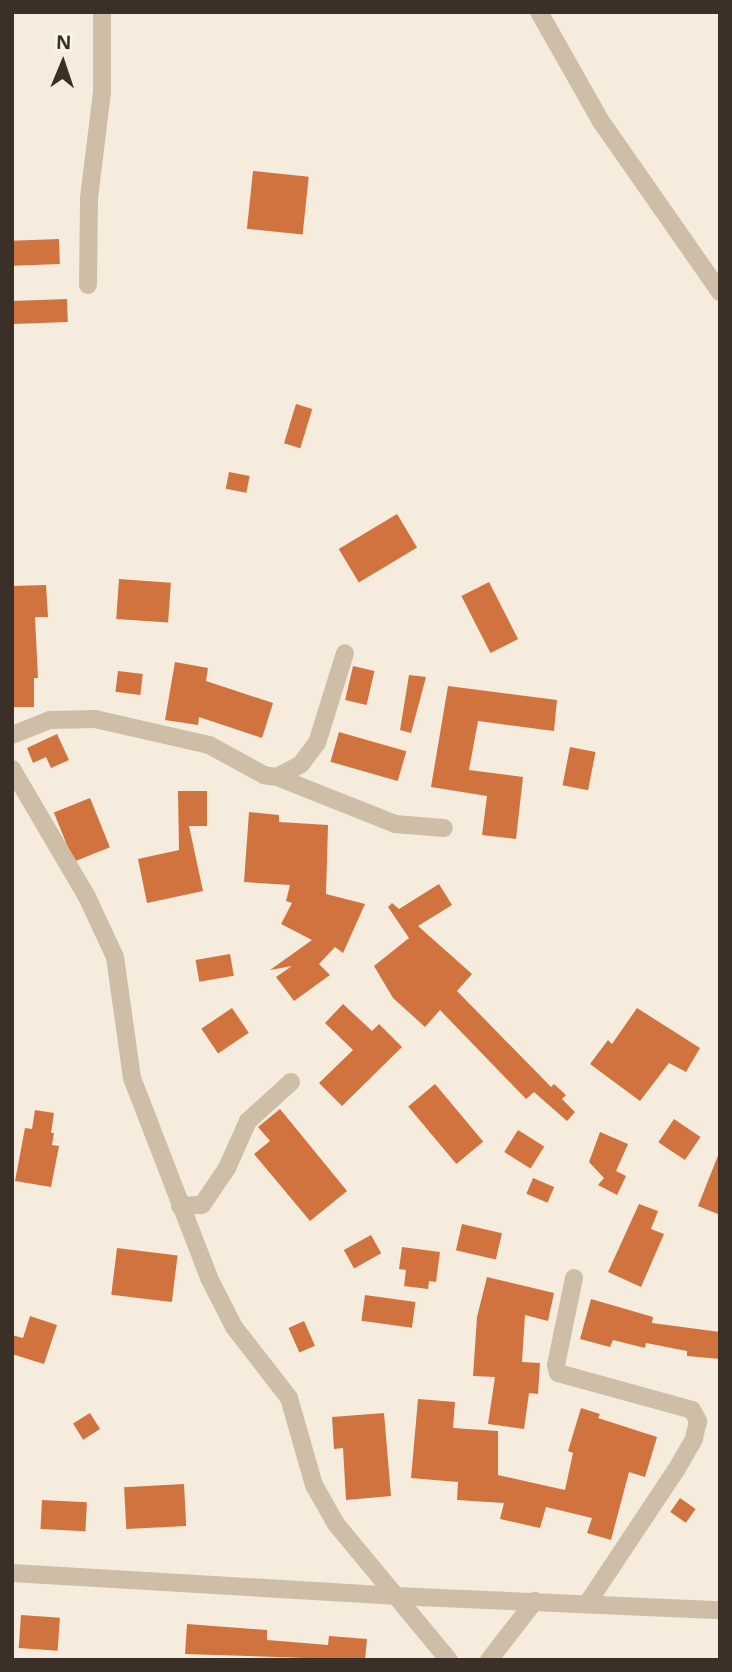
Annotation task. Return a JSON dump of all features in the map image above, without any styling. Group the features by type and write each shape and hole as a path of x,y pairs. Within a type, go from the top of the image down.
{"street":[{"path":"88,285 89,198 102,92 103,12"},
{"path":"539,12 600,120 720,292"},
{"path":"277,777 301,764 317,743 345,653"},
{"path":"12,735 50,720 95,719 209,745 264,775 277,777 395,824 444,828"},
{"path":"12,769 87,897 115,957 132,1078 180,1206 234,1327 289,1398 314,1485 336,1524 449,1660"},
{"path":"180,1206 202,1205 248,1121 291,1082"},
{"path":"574,1278 555,1365 558,1373 692,1410 698,1421 694,1439 676,1470 587,1604"},
{"path":"12,1573 394,1597 720,1610"},
{"path":"489,1660 535,1601"}],"building":[{"path":"253,171 309,177 303,235 247,229"},
{"path":"59,239 60,264 13,266 12,241"},
{"path":"67,299 68,322 13,324 12,301"},
{"path":"296,404 312,409 300,448 284,443"},
{"path":"229,472 250,476 246,493 226,489"},
{"path":"397,514 417,547 359,582 339,549"},
{"path":"119,579 171,583 168,623 116,619"},
{"path":"489,582 518,639 490,653 461,596"},
{"path":"46,585 48,617 35,617 38,678 34,678 34,707 12,707 12,586"},
{"path":"175,662 208,668 206,681 273,703 262,738 199,717 198,725 165,720"},
{"path":"353,666 374,671 367,705 345,700"},
{"path":"118,671 143,674 140,695 115,692"},
{"path":"409,675 426,677 411,733 400,730"},
{"path":"448,686 557,700 554,731 478,721 469,770 523,777 516,839 482,835 487,796 431,787"},
{"path":"339,732 406,751 398,781 330,762"},
{"path":"57,734 69,760 51,768 46,757 33,763 27,748"},
{"path":"570,747 596,752 588,790 563,785"},
{"path":"178,791 207,791 207,826 189,826 203,891 147,903 138,859 179,850"},
{"path":"90,798 110,847 74,862 54,813"},
{"path":"249,812 279,815 279,822 328,825 326,894 365,904 343,953 335,947 319,964 330,975 294,1001 276,977 292,966 270,970 312,940 281,924 292,903 286,901 290,885 244,882"},
{"path":"439,884 452,905 418,926 472,974 457,991 551,1087 554,1084 566,1095 562,1099 575,1112 567,1121 534,1092 526,1099 440,1010 425,1027 393,998 374,966 409,938 388,907 392,903 399,909"},
{"path":"230,954 234,976 199,982 196,960"},
{"path":"343,1004 372,1031 379,1024 402,1047 342,1106 319,1083 353,1050 325,1023"},
{"path":"232,1008 249,1033 218,1054 201,1029"},
{"path":"637,1008 700,1048 686,1072 669,1063 640,1101 590,1064 608,1040 612,1044"},
{"path":"435,1084 483,1141 456,1164 408,1106"},
{"path":"280,1109 347,1191 310,1221 254,1154 270,1141 258,1127"},
{"path":"35,1110 54,1113 52,1145 59,1146 51,1187 15,1181 25,1128 32,1129"},
{"path":"674,1119 701,1137 685,1160 658,1142"},
{"path":"518,1130 544,1146 531,1168 504,1152"},
{"path":"600,1132 628,1144 616,1171 626,1176 617,1195 598,1185 604,1178 589,1162"},
{"path":"720,1154 720,1215 698,1206"},
{"path":"533,1178 554,1187 548,1203 526,1194"},
{"path":"639,1204 658,1211 651,1229 664,1234 641,1287 608,1272"},
{"path":"462,1224 502,1233 496,1260 456,1250"},
{"path":"371,1235 381,1253 354,1268 344,1250"},
{"path":"402,1247 440,1252 436,1282 429,1281 428,1289 404,1286 406,1270 399,1269"},
{"path":"117,1248 178,1255 172,1302 111,1295"},
{"path":"487,1277 554,1293 548,1321 525,1315 522,1362 540,1363 538,1394 529,1393 524,1429 488,1424 495,1377 473,1376 477,1317"},
{"path":"365,1295 416,1302 412,1328 361,1321"},
{"path":"591,1299 653,1317 652,1323 720,1332 720,1359 687,1356 687,1351 646,1343 645,1348 613,1340 610,1347 580,1339"},
{"path":"30,1316 57,1325 44,1364 12,1354 12,1335 23,1338"},
{"path":"304,1321 315,1346 299,1353 288,1328"},
{"path":"418,1399 455,1402 453,1428 498,1431 498,1475 565,1490 573,1453 568,1451 581,1408 600,1414 598,1418 657,1437 645,1477 629,1472 611,1540 587,1533 592,1518 546,1507 540,1528 500,1519 504,1503 457,1500 458,1482 411,1478"},
{"path":"90,1413 100,1429 83,1440 73,1424"},
{"path":"384,1413 391,1496 346,1500 343,1448 334,1449 332,1417"},
{"path":"184,1484 186,1526 126,1529 124,1487"},
{"path":"680,1498 696,1509 686,1523 670,1512"},
{"path":"42,1500 87,1502 85,1531 40,1529"},
{"path":"21,1615 60,1618 58,1651 19,1648"},
{"path":"187,1624 267,1630 267,1640 328,1645 329,1636 367,1639 365,1660 185,1654"}]}
